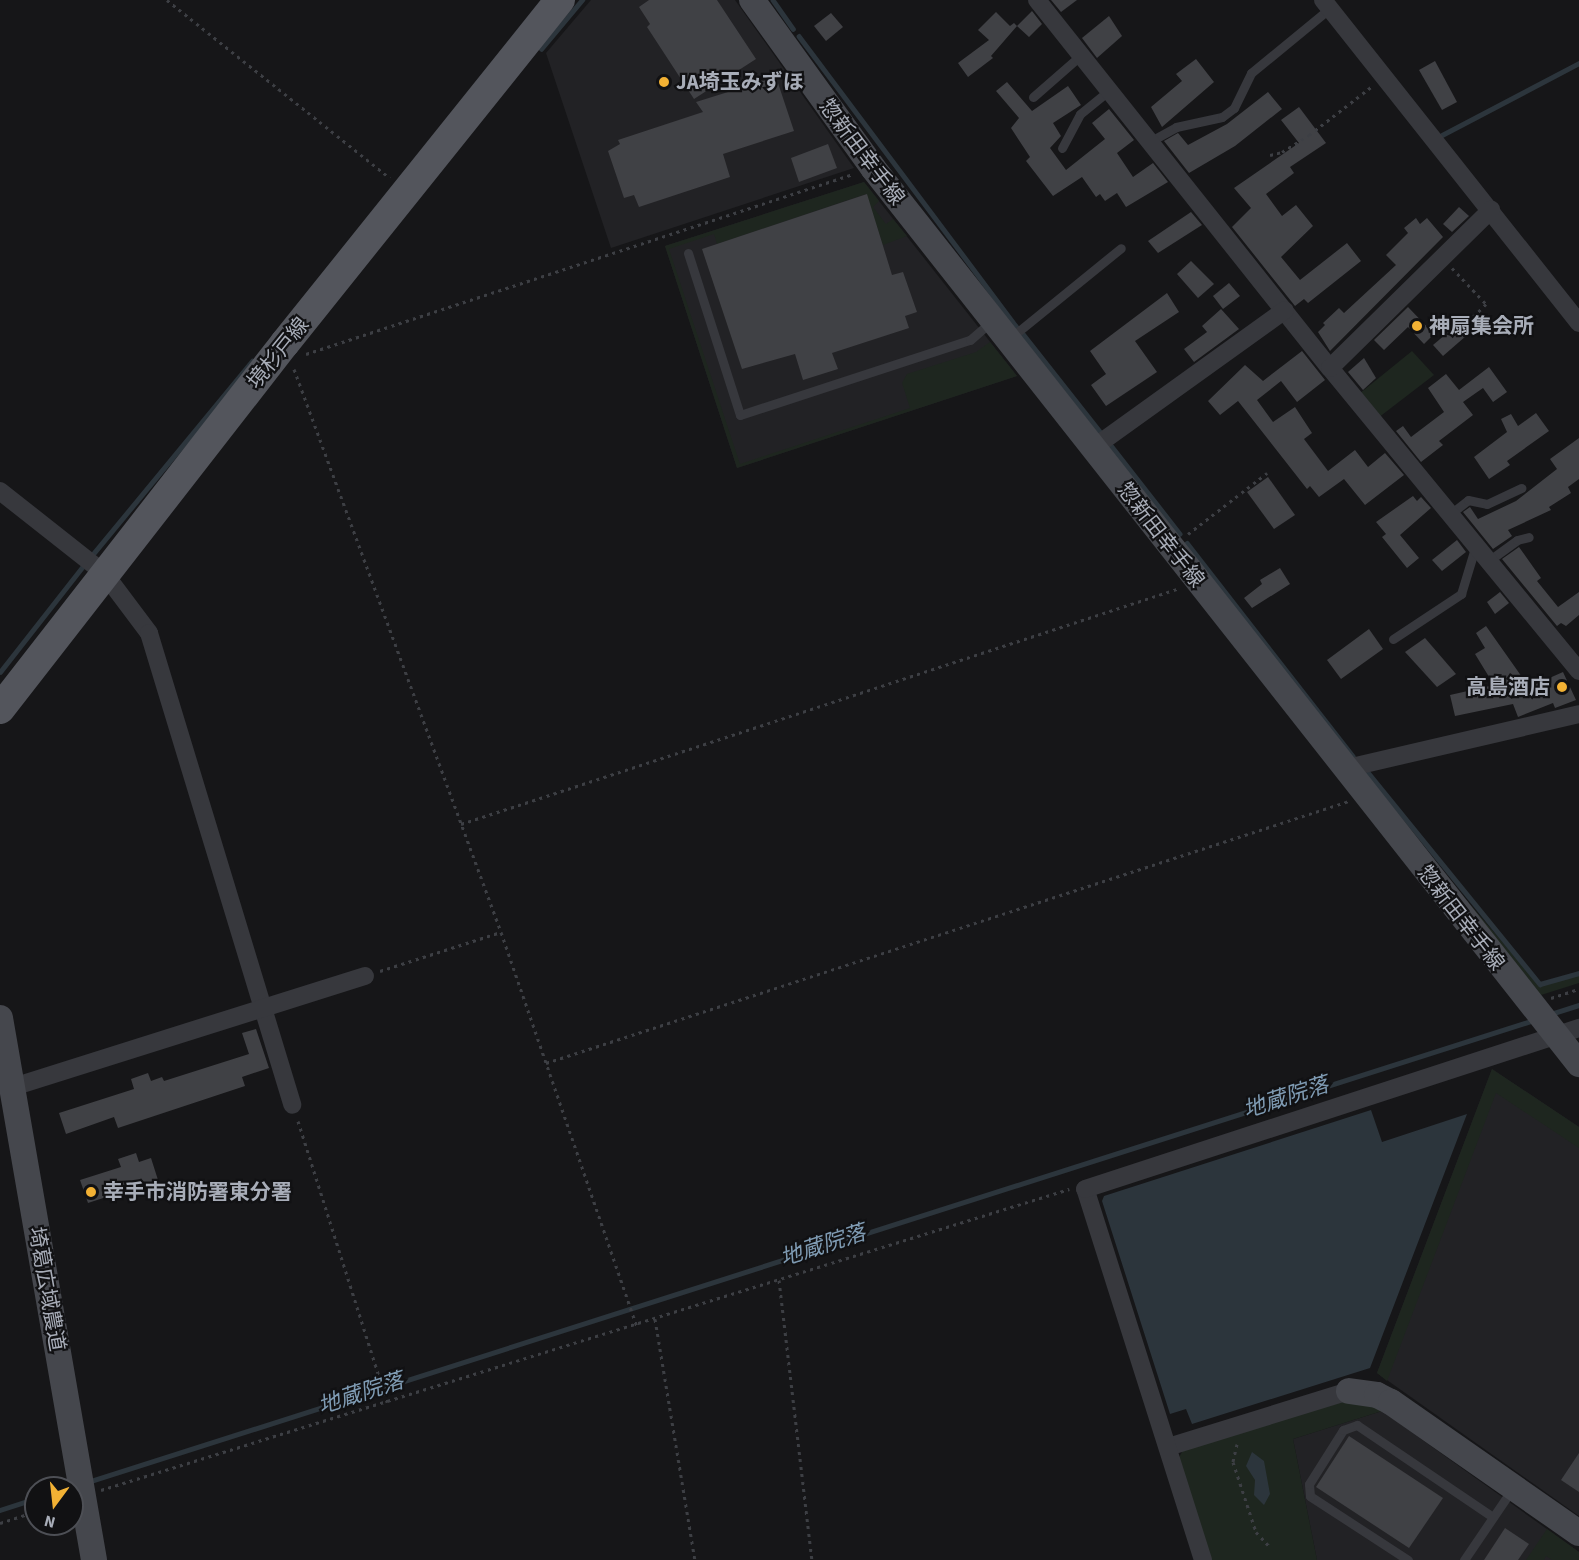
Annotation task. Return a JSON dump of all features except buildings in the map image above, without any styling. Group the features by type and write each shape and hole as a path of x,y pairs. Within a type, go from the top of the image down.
{"main road":[{"name":"境杉戸線","path":"0,709 104,573 560,0"},
{"name":"惣新田幸手線","path":"752,0 873,168 999,331 1343,769 1554,1026 1579,1064"},
{"name":"埼葛広域農道","path":"0,1018 79,1476"},
{"path":"1348,1391 1377,1395 1391,1402 1579,1533"},
{"name":"埼葛広域農道","path":"84,1507 94,1560"}],"street":[{"path":"1037,0 1481,555 1579,671"},
{"path":"1326,4 1579,323"},
{"path":"1330,368 1491,210"},
{"path":"1093,448 1286,310"},
{"path":"0,491 104,573 149,633 292,1105"},
{"path":"1343,769 1579,714"},
{"path":"13,1087 365,976"},
{"path":"1203,1560 1085,1189 1554,1026"},
{"path":"1168,1447 1348,1391"}],"lane":[{"path":"1151,141 1176,127 1222,117 1234,108 1251,73 1326,4"},
{"path":"1033,97 1081,55"},
{"path":"1062,148 1080,114 1110,90"},
{"path":"688,253 740,415 999,331 1121,248"},
{"path":"1449,514 1468,500 1487,504 1522,488"},
{"path":"1393,639 1461,594 1481,555 1529,537"},
{"path":"1408,1560 1310,1496 1309,1484 1343,1430 1357,1425 1493,1516"},
{"path":"1464,1560 1514,1487"}],"path":[{"path":"167,0 408,193"},
{"path":"1270,155 1282,152 1309,135 1384,77"},
{"path":"301,356 873,168"},
{"path":"1443,259 1486,304 1467,323"},
{"path":"290,359 501,932 636,1325"},
{"path":"1172,549 1267,472"},
{"path":"460,824 1197,582"},
{"path":"546,1063 1365,796"},
{"path":"365,976 501,932"},
{"path":"292,1105 387,1402"},
{"path":"84,1495 1072,1188 1085,1189"},
{"path":"779,1280 812,1560"},
{"path":"655,1319 695,1560"},
{"path":"1254,1419 1258,1432 1237,1443 1233,1462 1256,1532 1270,1547"},
{"path":"0,1523 24,1515"}],"shaded area":[{"path":"591,0 735,0 854,168 611,248 546,53"},
{"path":"864,182 1017,376 737,468 665,246"},
{"path":"864,182 879,201 873,207 886,224 893,219 907,236 883,245 866,194 717,244 714,234 669,249 740,464 910,408 902,383 907,374 976,352 990,342 1017,376 737,468 665,246"},
{"path":"1412,351 1434,375 1378,418 1359,394"},
{"path":"1457,889 1539,985 1579,974 1579,983 1541,995"},
{"path":"1492,1069 1579,1127 1579,1516 1377,1373"},
{"path":"1492,1069 1579,1127 1579,1148 1496,1093 1387,1381 1377,1373"},
{"path":"1371,1110 1382,1142 1467,1114 1370,1368 1192,1424 1186,1409 1170,1414 1102,1201 1104,1196"},
{"path":"1364,1399 1382,1411 1293,1439 1317,1560 1209,1560 1177,1461 1183,1450 1339,1400"},
{"path":"1382,1411 1579,1552 1579,1560 1317,1560 1293,1439"},
{"path":"1252,1452 1264,1461 1270,1494 1264,1505 1254,1495 1255,1480 1246,1466"},
{"path":"1547,1529 1579,1552 1579,1560 1552,1560 1546,1556 1544,1560 1526,1560"}],"waterway":[{"path":"541,49 582,0"},
{"path":"773,0 793,29"},
{"path":"799,36 1017,327"},
{"path":"1442,135 1579,63"},
{"path":"1023,334 1102,434"},
{"path":"93,554 252,361"},
{"path":"1109,443 1180,534"},
{"path":"1187,543 1353,756"},
{"path":"0,672 83,566"},
{"path":"1366,770 1540,984 1579,973"},
{"name":"地蔵院落","path":"1551,1014 1579,1005"},
{"name":"地蔵院落","path":"88,1482 1534,1020"},
{"name":"地蔵院落","path":"0,1510 24,1502"}],"place":[{"name":"JA埼玉みずほ","path":"664,82"},
{"name":"神扇集会所","path":"1417,326"},
{"name":"高島酒店","path":"1562,687"},
{"name":"幸手市消防署東分署","path":"91,1192"}]}
